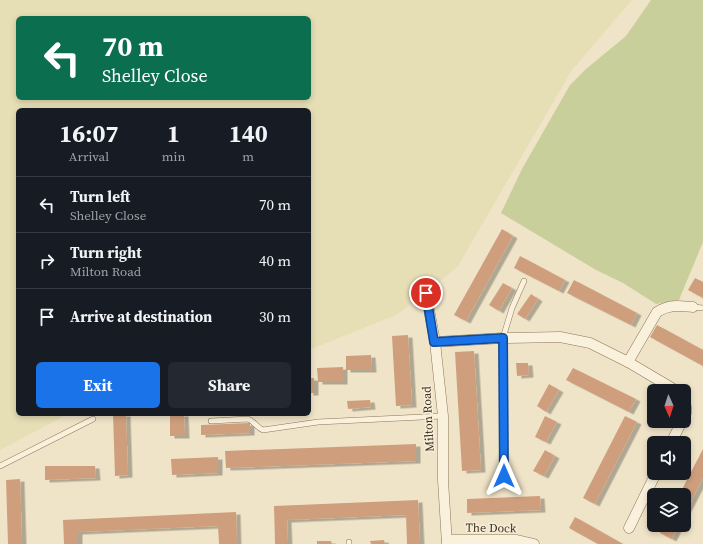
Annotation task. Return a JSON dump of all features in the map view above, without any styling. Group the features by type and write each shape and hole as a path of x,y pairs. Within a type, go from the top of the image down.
{"street":[{"name":"Milton Road","path":"426,293 434,342 443,416 443,480 447,542"},
{"path":"628,362 657,312 665,307 671,306 692,307"},
{"path":"434,342 503,338 560,337 590,343 628,362 665,384"},
{"path":"629,528 653,480"},
{"name":"The Dock","path":"447,542 517,540 534,544"}],"lane":[{"path":"504,476 503,338 512,308 524,281"},
{"path":"692,307 703,308"},
{"path":"211,421 248,419 251,420 257,428 263,430 318,422 443,416"},
{"path":"0,466 93,419"}],"shaded area":[{"path":"0,0 632,0 572,70 458,266 429,291 396,315 311,349 311,108 16,108 16,416 64,416 0,450"}],"green space":[{"path":"651,0 703,0 703,242 679,300 656,304 623,283 596,270 501,213 522,169 570,85 586,69 626,36"}],"building":[{"path":"502,229 513,236 466,321 454,315"},
{"path":"520,256 565,280 559,291 514,268"},
{"path":"695,278 703,282 703,298 688,290"},
{"path":"574,280 637,313 631,325 567,293"},
{"path":"503,283 512,288 499,311 489,305"},
{"path":"531,294 538,299 525,319 517,314"},
{"path":"657,325 703,350 703,366 650,337"},
{"path":"408,335 412,405 396,406 392,336"},
{"path":"474,351 481,470 462,471 455,352"},
{"path":"371,355 372,370 346,370 346,356"},
{"path":"516,363 528,363 529,375 517,376"},
{"path":"343,367 343,382 318,382 317,368"},
{"path":"573,368 636,399 629,412 566,380"},
{"path":"311,378 314,378 314,393 311,393"},
{"path":"549,384 559,390 546,412 537,406"},
{"path":"370,400 371,407 348,409 347,401"},
{"path":"113,416 126,416 128,475 115,476"},
{"path":"170,416 184,416 185,436 170,436"},
{"path":"545,416 557,422 546,442 535,437"},
{"path":"625,416 637,422 595,504 583,498"},
{"path":"250,423 250,433 201,435 201,425"},
{"path":"416,444 416,461 226,468 225,451"},
{"path":"703,449 703,478 691,501 691,488 683,488 687,480 691,480 691,472"},
{"path":"545,450 555,456 544,476 533,471"},
{"path":"218,457 218,473 172,475 171,459"},
{"path":"45,466 95,466 96,478 45,480"},
{"path":"20,479 22,544 8,544 6,480"},
{"path":"540,496 541,510 467,513 467,499"},
{"path":"418,500 420,544 407,544 406,515 287,520 288,544 275,544 274,506"},
{"path":"236,512 237,544 219,544 218,526 78,532 78,544 64,544 63,520"},
{"path":"575,517 623,544 598,544 569,528"},
{"path":"660,532 676,532 672,539"},
{"path":"384,540 385,544 371,544 370,541"},
{"path":"317,541 331,541 332,544 317,544"}],"route":[{"path":"426,293 434,342 503,338 504,476"}]}
